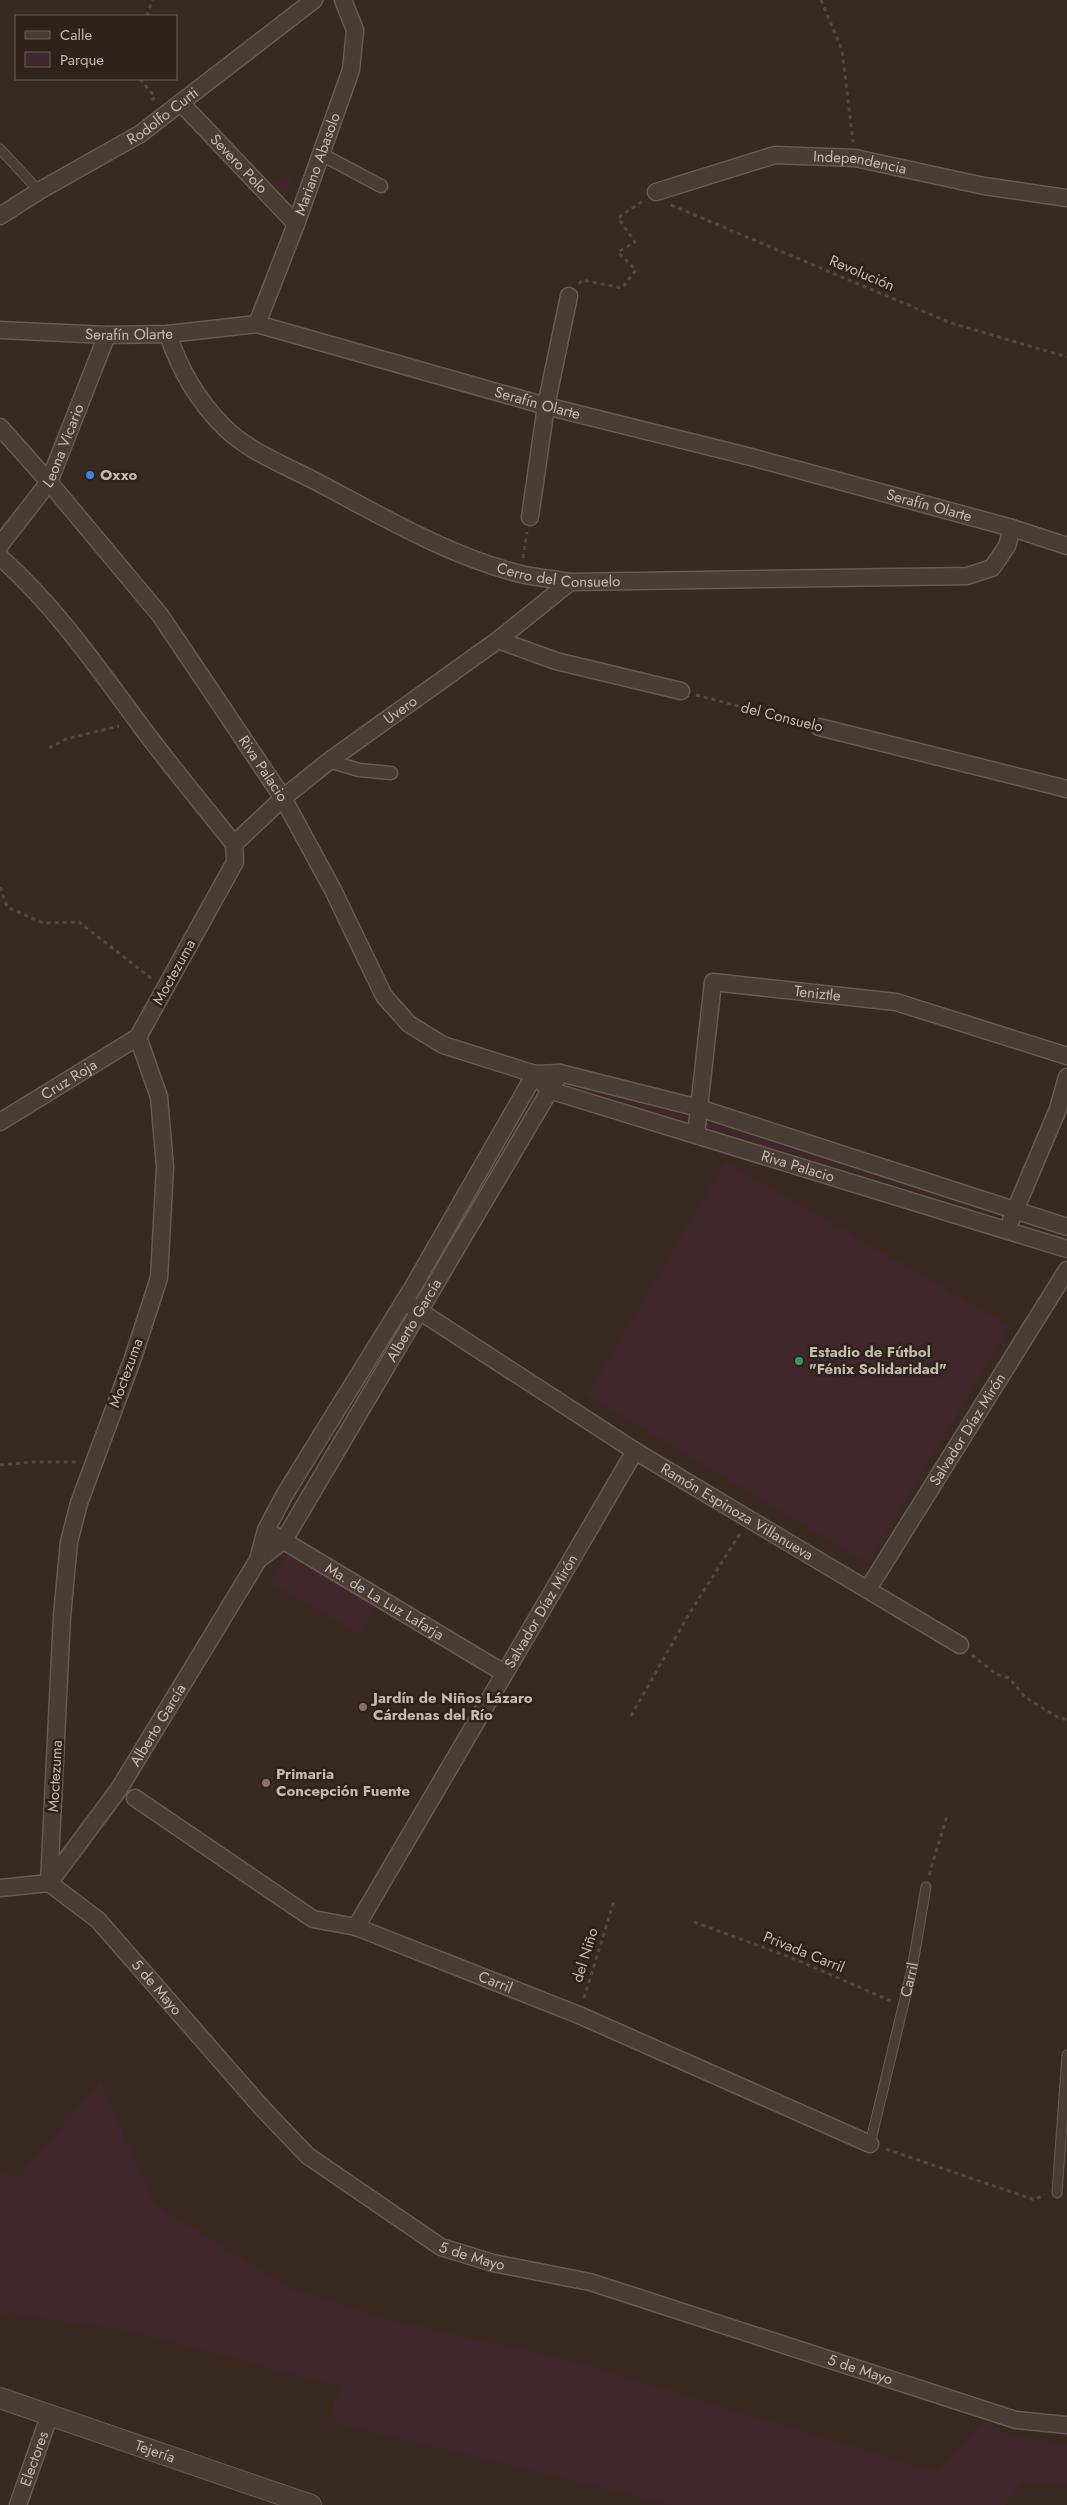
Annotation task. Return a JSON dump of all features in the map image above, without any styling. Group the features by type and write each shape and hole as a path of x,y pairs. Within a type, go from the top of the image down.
{"street":[{"name":"Rodolfo Curti","path":"0,216 39,191 140,134 314,0"},
{"name":"Mariano Abasolo","path":"257,324 296,224 351,70 354,30 343,0"},
{"name":"Severo Polo","path":"181,103 296,224"},
{"path":"321,154 381,186"},
{"name":"Independencia","path":"656,192 775,155 855,158 984,186 1067,198"},
{"path":"530,517 546,406 569,296"},
{"name":"Serafín Olarte","path":"0,330 107,336 168,334 257,324 546,406 751,457 1012,528 1067,546"},
{"name":"Cerro del Consuelo","path":"168,334 176,358 200,398 224,427 253,448 396,523 466,556 521,574 570,582 967,576 992,568 1007,546 1012,528"},
{"name":"Leona Vicario","path":"0,545 49,482 107,336"},
{"name":"Riva Palacio","path":"0,427 49,482 160,615 283,798 333,890 384,996 409,1024 443,1045 535,1074 560,1074 700,1108 1067,1227"},
{"path":"0,557 27,580 90,655 135,719 234,844"},
{"name":"Uvero","path":"234,844 283,798 329,761 498,640 570,582"},
{"path":"498,640 556,661 681,691"},
{"name":"del Consuelo","path":"818,727 1067,789"},
{"path":"329,761 359,770 391,773"},
{"name":"Moctezuma","path":"49,1883 62,1616 69,1542 94,1463 133,1358 159,1278 165,1158 159,1097 138,1037 235,862 234,844"},
{"name":"Teniztle","path":"696,1135 713,982 896,1002 1067,1056"},
{"name":"Cruz Roja","path":"0,1122 138,1037"},
{"path":"535,1074 549,1090"},
{"name":"Alberto García","path":"49,1883 119,1789 258,1560 266,1530 285,1494 404,1301 535,1074"},
{"name":"Alberto García","path":"258,1560 284,1540 560,1074"},
{"path":"1007,1229 1062,1111 1067,1077"},
{"name":"Riva Palacio","path":"549,1090 1007,1229 1067,1249"},
{"name":"Salvador Díaz Mirón","path":"868,1589 1067,1270"},
{"name":"Ramón Espinoza Villanueva","path":"404,1301 635,1451 960,1645"},
{"name":"Salvador Díaz Mirón","path":"356,1927 635,1451"},
{"name":"Ma. de La Luz Lafarja","path":"266,1530 504,1673"},
{"name":"Carril","path":"135,1798 313,1919 356,1927 579,2015 870,2144"},
{"path":"0,1888 49,1883"},
{"name":"5 de Mayo","path":"49,1883 98,1920 263,2109 308,2156 441,2247 492,2263 590,2282 1016,2420 1067,2425"},
{"name":"Tejería","path":"0,2398 311,2505"},
{"name":"Electores","path":"18,2505 50,2414"}],"lane":[{"path":"0,149 39,191"},
{"name":"Carril","path":"870,2144 903,2006 926,1887"},
{"path":"1057,2193 1067,2055"}],"path":[{"path":"147,15 152,0"},
{"path":"821,0 842,50 855,158"},
{"path":"140,134 141,112 155,97 141,80"},
{"path":"569,296 582,280 622,288 636,270 618,252 635,242 618,218 656,192"},
{"name":"Revolución","path":"656,192 673,207 951,323 1067,357"},
{"path":"521,574 530,517"},
{"name":"del Consuelo","path":"681,691 818,727"},
{"path":"49,748 66,739 112,729 135,719"},
{"path":"0,887 7,907 43,922 79,922 165,989"},
{"path":"0,1465 32,1462 94,1463"},
{"path":"631,1716 689,1614 748,1520"},
{"path":"960,1645 996,1674 1009,1678 1025,1697 1057,1717 1067,1720"},
{"path":"926,1887 947,1816"},
{"name":"del Niño","path":"579,2015 614,1901"},
{"name":"Privada Carril","path":"694,1922 797,1960 903,2006"},
{"path":"870,2144 1035,2200 1046,2193 1057,2193"}],"green space":[{"path":"293,177 284,199 265,180"},
{"path":"580,1084 977,1204 980,1207 976,1209 579,1090 577,1086"},
{"name":"Estadio de Fútbol \"Fénix Solidaridad\"","path":"726,1162 1010,1326 868,1564 587,1395"},
{"path":"287,1554 376,1606 360,1634 271,1583"},
{"path":"100,2082 155,2205 292,2289 395,2321 561,2358 937,2472 982,2422 1012,2435 1067,2445 1067,2485 1022,2483 1005,2505 673,2505 328,2421 340,2387 130,2331 0,2313 0,2170 18,2178"}],"place":[{"name":"Oxxo","path":"90,475"},
{"name":"Estadio de Fútbol \"Fénix Solidaridad\"","path":"799,1361"},
{"name":"Jardín de Niños Lázaro Cárdenas del Río","path":"363,1707"},
{"name":"Primaria Concepción Fuente","path":"266,1783"}]}
